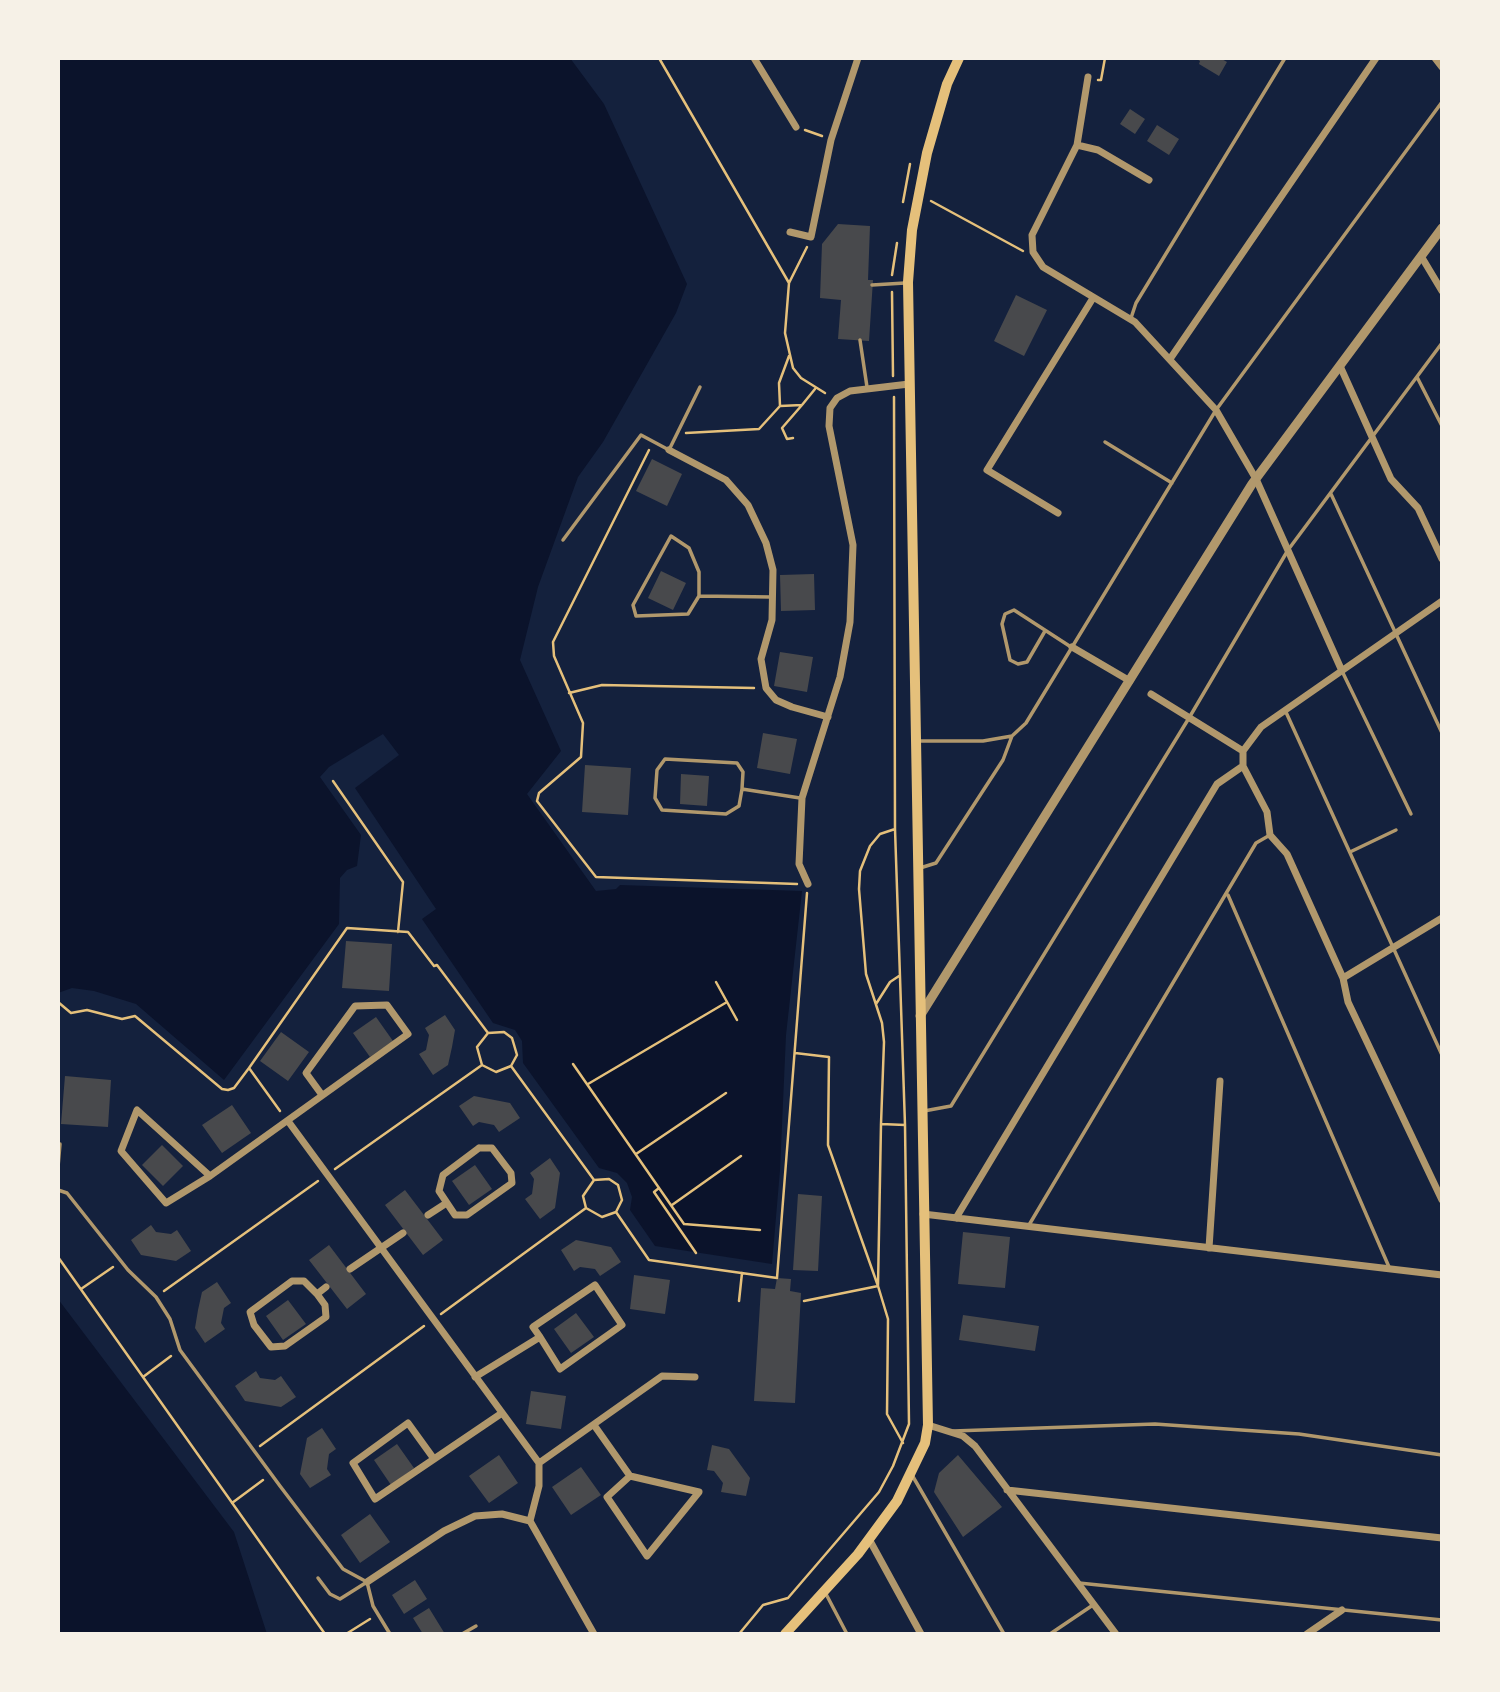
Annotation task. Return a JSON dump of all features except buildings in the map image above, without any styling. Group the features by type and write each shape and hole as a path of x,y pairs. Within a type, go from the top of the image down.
{"main road":[{"path":"785,1634 825,1592 897,1502 925,1443 928,1425 908,282 912,230 919,194 947,84 959,58"}],"street":[{"path":"754,58 796,127"},
{"path":"790,232 811,237 831,140 858,58"},
{"path":"1170,359 1376,58"},
{"path":"1435,58 1442,67"},
{"path":"1088,77 1077,145 1031,235 1033,252 1043,267 1131,319 1216,411 1256,479 1342,671"},
{"path":"1077,145 1098,150 1149,180"},
{"path":"920,1016 1256,479 1442,228"},
{"path":"1421,256 1442,291"},
{"path":"1058,513 987,470 1093,298"},
{"path":"1340,366 1391,479 1418,508 1442,559"},
{"path":"808,884 799,864 802,798 840,677 850,622 853,545 829,426 830,408 837,398 867,387 909,384"},
{"path":"669,450 726,480 748,505 766,543 773,570 772,620 761,659 766,688 784,704 828,717"},
{"path":"1442,601 1261,727 1243,751 1243,766 1267,812 1270,835 1287,854 1343,978 1348,1002 1442,1200"},
{"path":"1072,647 1130,681"},
{"path":"1151,694 1243,751"},
{"path":"956,1218 1217,784 1243,766"},
{"path":"1343,978 1442,918"},
{"path":"210,1176 137,1110 121,1151 166,1203 210,1176 408,1034 387,1005 355,1006 306,1073 322,1095"},
{"path":"1209,1248 1220,1081"},
{"path":"288,1121 539,1463 540,1486 530,1521 594,1634"},
{"path":"480,1148 492,1148 511,1173 512,1183 467,1215 455,1215 445,1204 439,1191 443,1175 480,1148"},
{"path":"428,1215 445,1204"},
{"path":"923,1214 1442,1275"},
{"path":"351,1269 403,1233"},
{"path":"292,1281 304,1281 317,1294 325,1305 326,1317 285,1346 271,1347 254,1325 250,1312 292,1281"},
{"path":"595,1285 622,1325 560,1369 540,1337 533,1326 595,1285"},
{"path":"317,1294 326,1287"},
{"path":"475,1377 540,1337"},
{"path":"539,1463 662,1376 695,1377"},
{"path":"434,1459 408,1423 353,1463 375,1499 502,1413"},
{"path":"594,1425 631,1476 699,1492 647,1556 607,1497 631,1476"},
{"path":"928,1425 963,1436 975,1446 1116,1634"},
{"path":"1007,1490 1442,1538"},
{"path":"367,1583 444,1531 475,1516 502,1514 530,1521"},
{"path":"869,1539 921,1634"},
{"path":"1307,1634 1342,1610"}],"lane":[{"path":"1131,319 1136,303 1285,58"},
{"path":"917,869 936,863 1003,760 1012,736 1026,723 1216,411 1442,102"},
{"path":"872,285 908,282"},
{"path":"860,340 867,387"},
{"path":"922,1112 951,1106 1288,551 1442,343"},
{"path":"1417,377 1442,426"},
{"path":"563,540 640,435 669,450 700,387"},
{"path":"1105,442 1171,483"},
{"path":"1331,492 1442,733"},
{"path":"671,536 689,548 699,572 699,596 688,614 636,616 633,605 671,536"},
{"path":"699,596 773,597"},
{"path":"1045,631 1027,662 1018,664 1010,660 1003,637 1005,614 1014,610 1072,647"},
{"path":"1342,671 1411,814"},
{"path":"1285,710 1442,1055"},
{"path":"915,741 983,741 1012,736"},
{"path":"665,758 737,763 743,772 742,789 739,806 726,814 662,810 654,798 656,770 665,758"},
{"path":"742,789 802,798"},
{"path":"1350,852 1396,830"},
{"path":"1028,1226 1256,843 1270,835"},
{"path":"1227,894 1390,1269"},
{"path":"58,1167 60,1144"},
{"path":"58,1190 66,1193 121,1261 156,1297 170,1319 180,1350 342,1569 367,1583 377,1614 390,1634"},
{"path":"947,1432 978,1428 1155,1424 1298,1434 1442,1455"},
{"path":"911,1473 1004,1634"},
{"path":"318,1578 330,1594 340,1599 367,1583"},
{"path":"1077,1583 1442,1620"},
{"path":"825,1592 846,1634"},
{"path":"1050,1634 1093,1605"},
{"path":"462,1634 476,1626"}],"path":[{"path":"659,58 789,283"},
{"path":"1088,77 1101,80 1105,58"},
{"path":"796,127 831,140"},
{"path":"919,194 1018,251 1033,252"},
{"path":"811,237 789,283 785,333 789,356 801,378 837,398"},
{"path":"677,433 759,429 780,406 779,383 789,356"},
{"path":"739,1634 763,1605 788,1598 879,1492 903,1443 909,1424 905,1125 895,829 894,385"},
{"path":"793,438 787,439 782,428 815,388"},
{"path":"780,406 802,405"},
{"path":"616,1212 649,1260 777,1278 808,884 596,877 537,801 539,793 582,757 583,723 554,656 553,642 650,448 656,443"},
{"path":"569,693 602,685 766,688"},
{"path":"333,780 403,882 398,932"},
{"path":"878,1286 884,1042 866,974 860,871 880,834 895,829"},
{"path":"58,1002 71,1013 87,1010 122,1019 135,1016 222,1089 234,1088 347,928 408,932 434,966 437,965 488,1033"},
{"path":"876,1004 890,982 899,976"},
{"path":"716,982 737,1020"},
{"path":"587,1085 727,1002"},
{"path":"504,1032 512,1038 517,1055 512,1066 496,1072 482,1065 477,1047 488,1033 504,1032"},
{"path":"795,1053 829,1057 828,1145 888,1319 887,1414 903,1443"},
{"path":"573,1064 684,1224 760,1230"},
{"path":"512,1066 594,1180"},
{"path":"249,1068 288,1121"},
{"path":"636,1154 726,1093"},
{"path":"881,1124 905,1125"},
{"path":"672,1205 741,1156"},
{"path":"609,1179 618,1185 622,1199 616,1212 601,1217 586,1208 583,1196 594,1180 609,1179"},
{"path":"659,1188 654,1192 696,1253"},
{"path":"255,1450 586,1208"},
{"path":"58,1257 325,1634"},
{"path":"81,1289 121,1261"},
{"path":"739,1301 742,1273"},
{"path":"804,1301 878,1286"},
{"path":"143,1377 180,1350"},
{"path":"232,1503 271,1474"},
{"path":"346,1634 377,1614"}],"water":[{"path":"58,58 570,58 604,104 687,284 676,313 603,442 578,477 538,587 520,660 561,751 527,794 596,891 616,889 620,885 802,891 786,1035 780,1170 772,1264 655,1246 630,1210 632,1197 627,1183 617,1173 599,1168 523,1063 522,1041 515,1030 493,1023 422,919 436,909 355,788 399,755 383,734 329,767 320,777 361,835 357,866 347,870 340,878 339,924 224,1080 136,1004 94,991 72,988 58,993"},
{"path":"58,1299 234,1532 267,1634 58,1634"}]}
